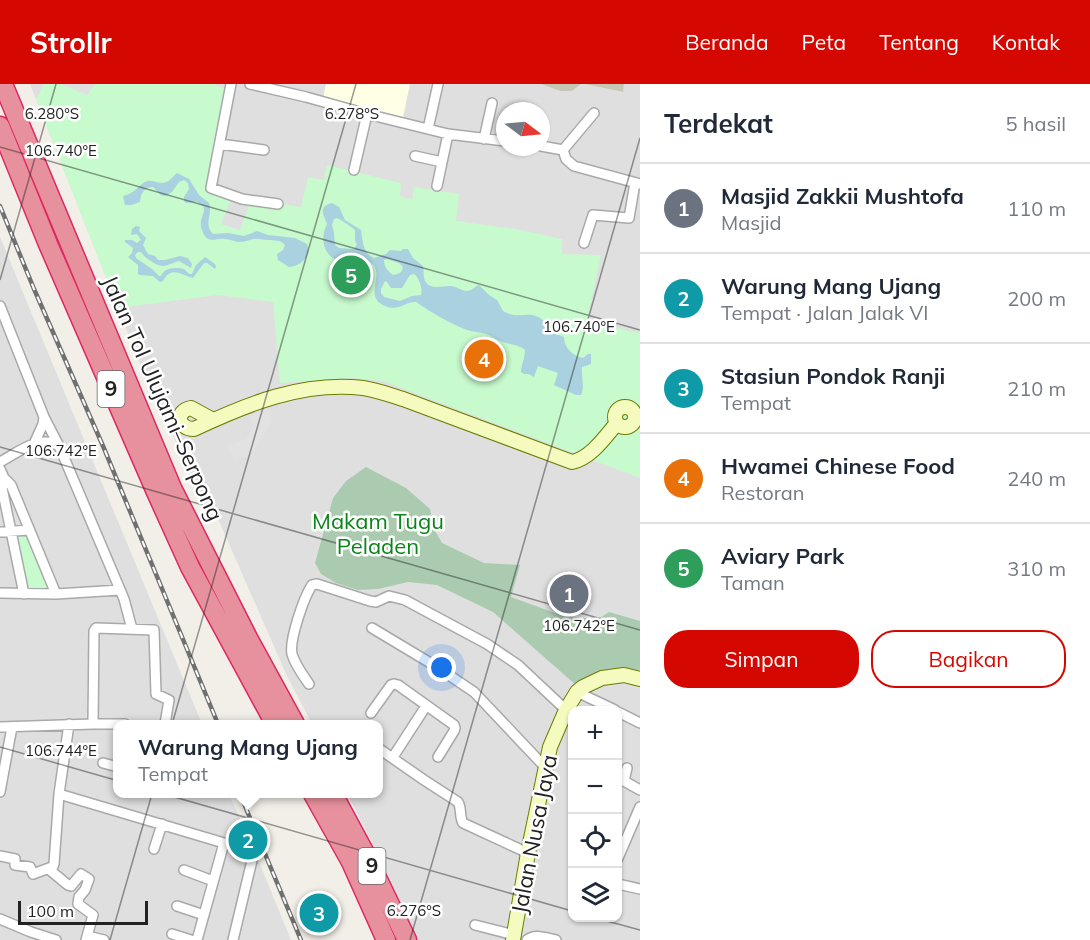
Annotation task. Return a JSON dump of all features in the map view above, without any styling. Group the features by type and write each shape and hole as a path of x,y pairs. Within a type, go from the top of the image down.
{"highway":[{"name":"Jalan Tol Ulujami–Serpong","path":"3,84 172,488 248,638 293,720"},
{"name":"Jalan Tol Ulujami–Serpong","path":"0,126 48,244 190,567 273,720"},
{"name":"9","path":"315,798 351,862 386,940"},
{"name":"9","path":"335,798 368,857 407,940"}],"street":[{"path":"231,84 211,188 242,199 278,204"},
{"path":"250,84 289,88 367,114 448,134 496,140"},
{"path":"428,129 438,84"},
{"path":"484,139 492,103"},
{"path":"563,150 594,113"},
{"path":"354,170 367,114"},
{"path":"437,186 448,134"},
{"path":"219,144 264,150"},
{"path":"550,148 563,150"},
{"path":"563,150 566,159 574,166 638,183 629,218 593,215 584,243"},
{"path":"416,156 442,162"},
{"path":"0,306 44,417 60,447 120,590 132,629"},
{"path":"213,420 198,411 201,421 197,427 276,395 306,389 363,388 412,402 572,462 581,460 617,423 615,413 620,408 627,407 633,411 637,422"},
{"path":"34,444 44,417"},
{"path":"0,462 40,441 49,441 60,447"},
{"path":"2,473 11,485 56,594"},
{"path":"2,473 2,488 24,594"},
{"path":"0,532 28,530"},
{"path":"309,684 292,653 294,635 305,597 312,585 317,584 370,601 376,602 388,596 415,605 487,644 518,665 566,710"},
{"path":"0,593 56,594 120,590"},
{"path":"372,628 474,692 546,767"},
{"path":"93,723 94,629 154,630 156,694 169,700 166,720"},
{"name":"Jalan Nusa Jaya","path":"513,937 550,747 566,710 583,687 602,678 624,675 640,679"},
{"path":"371,713 391,685 398,685 454,725 455,728 438,757"},
{"path":"577,693 605,706"},
{"path":"393,757 426,705"},
{"path":"622,714 640,723"},
{"path":"69,724 51,871 71,886 81,874 89,879 85,890 79,897 78,904 93,915 86,938 104,940"},
{"path":"0,727 113,724"},
{"path":"0,792 12,727"},
{"path":"383,751 458,802 463,823 528,853"},
{"path":"103,763 113,766"},
{"path":"627,768 624,781 640,790"},
{"path":"59,794 254,850 233,940"},
{"path":"622,849 640,807"},
{"path":"154,849 162,824"},
{"path":"197,940 225,843"},
{"path":"0,856 15,859 15,865 30,867 33,874 53,863"},
{"path":"184,870 213,881"},
{"path":"622,885 640,889"},
{"path":"177,906 204,915"},
{"path":"0,919 56,940"},
{"path":"475,926 513,937"},
{"path":"172,934 191,940"},
{"path":"527,940 538,936 556,940"}],"shaded area":[{"path":"30,84 541,84 560,91 572,91 581,84 585,84 622,92 624,84 640,84 640,940 415,940 370,838 349,798 383,798 383,720 310,720 287,676 215,512 207,507 147,382"},
{"path":"326,84 410,84 402,122 323,98"},
{"path":"541,84 581,84 572,91 560,91"},
{"path":"585,84 624,84 623,92"},
{"path":"0,237 200,720 113,720 113,798 231,798 291,940 0,940"},
{"path":"268,409 271,423 253,453 234,461 228,446 246,439 253,426 249,416"}],"green space":[{"path":"44,84 61,84 87,95 95,84 214,84 226,89 206,186 233,195 221,224 240,230 251,199 301,207 308,177 324,180 327,165 401,183 400,196 412,200 414,187 459,194 456,221 516,229 562,239 562,254 601,255 587,320 638,333 640,322 640,478 383,381 353,378 280,383 273,302 218,295 118,308 36,99"},
{"name":"Makam Tugu Peladen","path":"366,467 406,488 430,509 433,527 442,543 484,563 520,565 511,597 563,616 598,619 609,612 640,621 638,675 577,686 493,612 437,585 408,582 378,589 358,590 336,583 321,574 315,563 333,498 346,481"},
{"path":"27,533 53,593 26,591 15,534"}],"water":[{"path":"177,173 189,179 199,195 209,203 208,223 213,234 228,233 244,236 257,231 268,235 295,238 307,244 307,256 301,262 289,267 278,260 277,254 283,250 285,245 279,241 255,239 239,242 207,238 201,227 204,207 197,202 186,203 184,201 189,189 188,183 184,180 165,196 150,187 143,192 140,202 125,205 123,196 131,193 144,182 163,183"},
{"path":"332,203 339,207 345,220 361,230 365,250 370,256 374,258 390,250 408,249 413,258 423,266 424,279 430,286 452,286 466,291 479,285 497,300 503,311 514,315 539,317 551,333 564,337 567,348 573,353 583,358 591,354 591,364 582,367 581,395 554,385 558,373 538,366 534,377 521,372 525,350 520,347 486,334 469,331 441,318 416,302 390,308 378,302 375,297 375,267 370,262 359,259 342,261 329,255 323,238 327,224 323,209","holes":["337,218 355,230 357,244 354,249 339,248 335,245 332,225 334,219","384,260 399,263 403,267 402,271 393,275 387,269","414,274 417,278 421,287 421,295 400,301 384,297 381,293 385,281 391,288 402,288 410,275"]},
{"path":"136,226 140,227 139,231 146,238 143,245 148,254 155,256 158,260 180,256 188,258 192,264 191,268 179,261 161,266 145,257 141,252 135,255 159,276 168,269 174,268 184,269 192,274 196,265 205,257 215,264 215,269 204,263 193,278 173,272 160,282 153,276 138,274 138,265 128,257 133,248 125,242 125,240 132,240 137,243 141,240 137,234 131,234 132,229"}],"railway":[{"path":"0,206 103,446 216,720"},
{"path":"242,798 301,940"}],"place":[{"name":"Aviary Park","path":"351,275"},
{"name":"Hwamei Chinese Food","path":"484,359"},
{"name":"Masjid Zakkii Mushtofa","path":"569,594"},
{"name":"Warung Mang Ujang","path":"248,840"},
{"name":"Stasiun Pondok Ranji","path":"319,913"}]}
